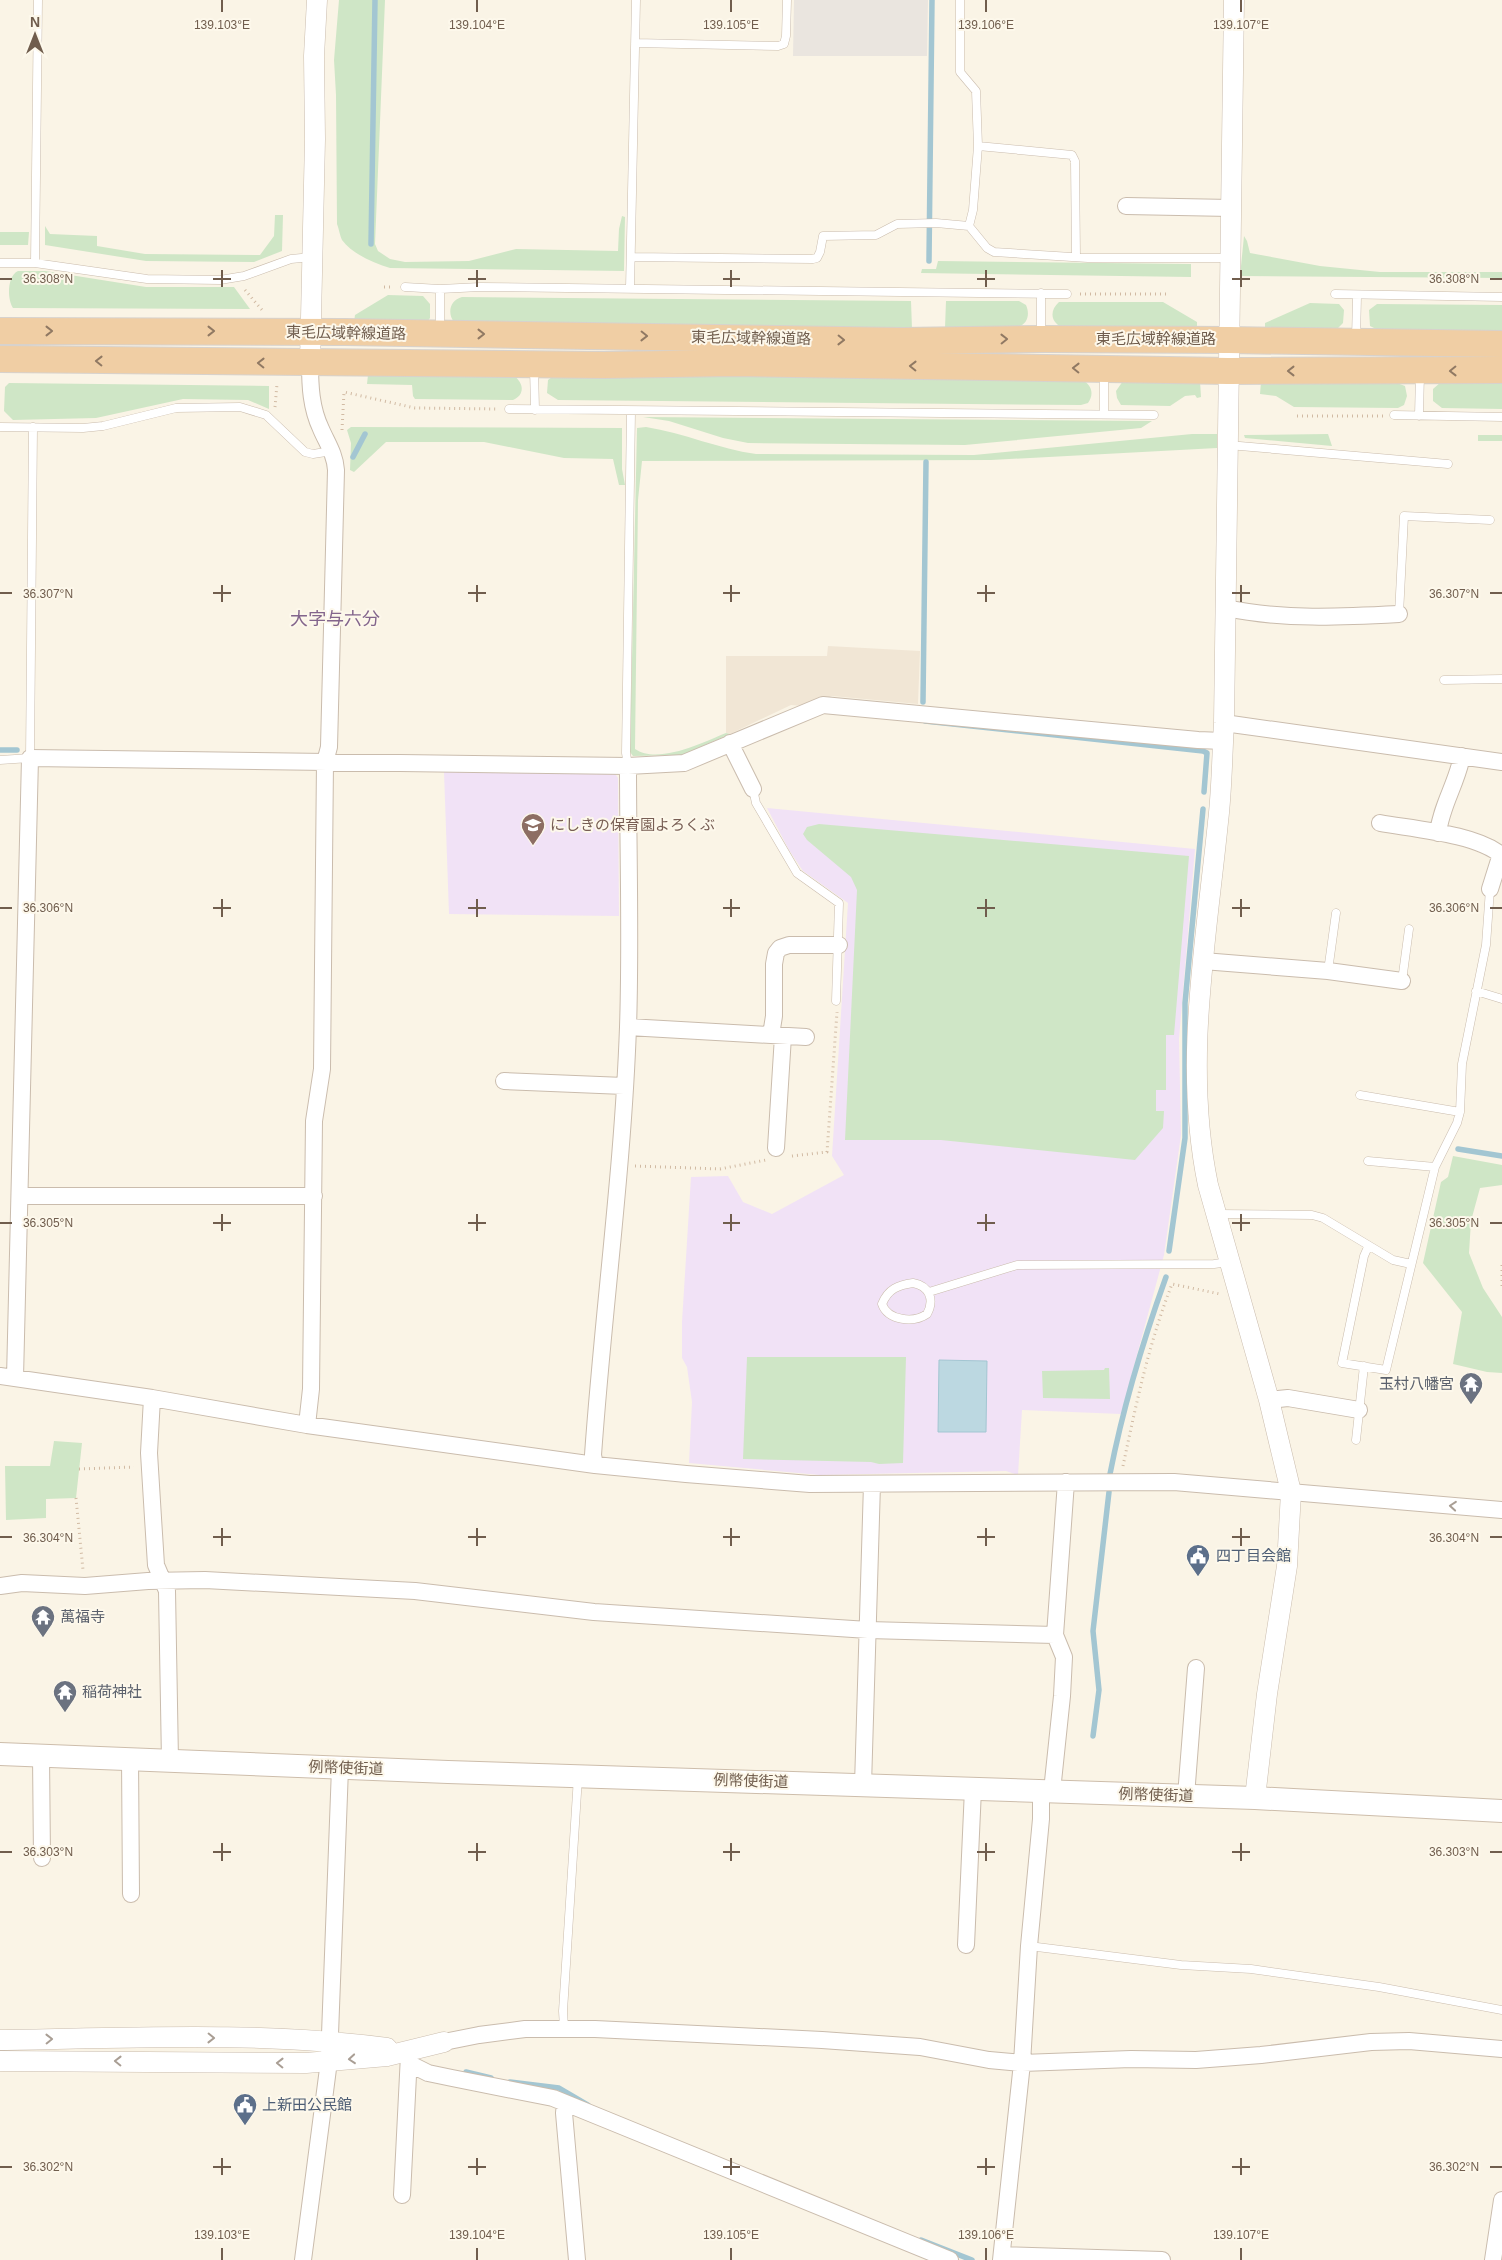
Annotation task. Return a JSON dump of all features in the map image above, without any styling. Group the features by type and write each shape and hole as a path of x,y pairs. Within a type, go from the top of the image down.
{"highway":[{"name":"東毛広域幹線道路","path":"0,331 310,332 903,341 1041,339 1502,344"},
{"name":"東毛広域幹線道路","path":"0,359 310,363 734,363 1228,371 1420,372 1502,370"}],"main road":[{"name":"例幣使街道","path":"0,1754 340,1768 1255,1798 1502,1811"}],"street":[{"path":"307,1425 311,1389 314,1121 322,1069 325,762 329,746 336,470 332,451 320,428 312,400 310,363 315,139 314,56 317,0"},
{"path":"1234,0 1223,732 1218,819 1198,1015 1199,1120 1202,1155 1216,1214 1269,1400 1290,1492 1287,1566 1267,1694 1255,1798"},
{"path":"1126,206 1231,208"},
{"path":"1226,608 1255,614 1287,616 1341,617 1399,614"},
{"path":"1502,762 1462,756 1223,732 1198,740 823,705 684,763 628,766 30,758 20,1196 8,1377 152,1398 307,1425 596,1464 810,1484 1195,1483 1502,1510"},
{"path":"730,743 753,789"},
{"path":"1438,833 1442,810 1458,776 1462,756"},
{"path":"596,1464 594,1455 598,1371 614,1240 628,1026 628,766"},
{"path":"1380,823 1461,837 1492,848 1501,855 1490,889"},
{"path":"776,1148 777,1035 774,1016 774,964 776,953 780,948 788,945 839,945"},
{"path":"1203,961 1328,971 1402,981"},
{"path":"628,1026 806,1037"},
{"path":"504,1081 624,1086"},
{"path":"20,1196 314,1196"},
{"path":"152,1398 149,1467 156,1565 167,1591 170,1761"},
{"path":"1269,1400 1288,1398 1359,1410"},
{"path":"1066,1482 1055,1635 1064,1657 1041,1818 1029,1946 1022,2063 1002,2258 1162,2260"},
{"path":"863,1784 872,1484"},
{"path":"0,1586 22,1584 85,1586 214,1580 415,1591 594,1612 868,1630 1055,1635"},
{"path":"1186,1796 1196,1668"},
{"path":"40,1755 42,1858"},
{"path":"130,1758 131,1894"},
{"path":"303,2260 329,2062 340,1768"},
{"path":"966,1945 973,1789"},
{"path":"160,2050 306,2063 329,2062 387,2056 409,2057 444,2042 479,2035 525,2029 564,2028 822,2040 920,2047 990,2060 1022,2063 1214,2058 1372,2042 1409,2041 1502,2049"},
{"path":"0,2040 26,2050 160,2050 329,2040 409,2057 428,2073 543,2095 565,2103 950,2260"},
{"path":"0,2061 26,2050"},
{"path":"402,2195 409,2057"},
{"path":"565,2103 564,2113 577,2260"},
{"path":"1493,2260 1502,2200"}],"lane":[{"path":"35,262 38,0"},
{"path":"630,289 636,0"},
{"path":"635,43 778,46 784,44 786,36 787,0"},
{"path":"960,0 960,72 976,91 978,146 973,210 969,226"},
{"path":"978,146 1072,155 1075,161 1076,257"},
{"path":"631,257 813,259 817,258 820,252 823,236 876,234 897,224 936,223 969,226 987,248 994,252 1076,257 1230,258"},
{"path":"0,263 35,262 147,279 220,280 244,276 291,259 312,257"},
{"path":"405,287 440,289 480,287 1067,294"},
{"path":"440,289 440,334"},
{"path":"1041,293 1041,339"},
{"path":"1335,294 1357,296 1502,297"},
{"path":"1356,341 1357,296"},
{"path":"534,364 535,410"},
{"path":"1104,369 1104,413"},
{"path":"1419,416 1420,372"},
{"path":"0,427 103,426 176,408 240,407 266,414 305,452 313,454 332,451"},
{"path":"509,409 1104,413 1154,415"},
{"path":"628,766 626,753 631,411"},
{"path":"1394,416 1502,417"},
{"path":"0,760 30,758 33,427"},
{"path":"1228,445 1448,464"},
{"path":"1399,614 1404,516 1490,520"},
{"path":"1444,680 1502,679"},
{"path":"753,789 756,803 797,873 839,903 836,1001"},
{"path":"1368,1247 1364,1256 1342,1363 1386,1370 1435,1167 1457,1123 1460,1112 1462,1064 1486,945 1490,889"},
{"path":"1328,971 1336,913"},
{"path":"1402,981 1410,929"},
{"path":"1476,991 1502,999"},
{"path":"1360,1095 1460,1112"},
{"path":"1368,1161 1435,1167"},
{"path":"1216,1214 1312,1215 1323,1218 1368,1247 1393,1260 1411,1264"},
{"path":"929,1292 1018,1265 1214,1264 1229,1262"},
{"path":"903,1284 919,1284 929,1292 931,1303 926,1314 922,1317 895,1318 888,1315 882,1304 889,1291 903,1284"},
{"path":"1356,1440 1364,1366"},
{"path":"564,2028 563,2011 578,1775"},
{"path":"1029,1946 1181,1965 1251,1969 1379,1987 1502,2010"}],"path":[{"path":"243,287 265,314"},
{"path":"1067,294 1166,294"},
{"path":"275,410 278,380"},
{"path":"342,433 344,392 415,408 509,409"},
{"path":"1297,416 1394,416"},
{"path":"1502,1265 1502,1288"},
{"path":"1121,1482 1137,1398 1156,1323 1172,1284 1221,1294 1237,1292"},
{"path":"79,1469 149,1467"},
{"path":"76,1498 85,1586"}],"shaded area":[{"path":"794,0 928,0 927,56 793,56"},
{"path":"828,646 920,651 918,704 832,696 804,706 791,705 730,734 726,733 726,656 827,656"},
{"name":"にしきの保育園よろくぶ","path":"444,772 614,772 618,778 619,916 449,914"},
{"path":"767,808 1195,849 1179,1039 1181,1135 1164,1255 1121,1414 1022,1410 1018,1475 1006,1471 820,1475 689,1463 692,1402 687,1367 682,1358 682,1322 691,1177 728,1176 743,1202 772,1214 844,1175 832,1156 848,903 803,871 789,850"}],"green space":[{"path":"339,0 385,0 375,244 378,251 390,259 405,262 469,261 516,249 618,251 619,229 622,216 625,217 624,271 390,268 351,250 342,240 337,224 334,60"},
{"path":"275,215 283,215 282,251 254,262 146,261 45,245 45,226 50,234 97,236 97,246 145,254 260,255 274,236"},
{"path":"0,232 29,232 28,245 0,245"},
{"path":"1244,236 1250,253 1320,266 1380,272 1502,272 1502,278 1240,276"},
{"path":"938,261 1191,264 1191,277 921,273 922,269 936,269"},
{"path":"18,271 45,271 146,287 234,287 250,309 13,308 9,288 14,274"},
{"path":"388,295 423,296 430,304 430,318 427,322 354,322 355,315"},
{"path":"462,297 911,301 912,329 454,322 450,311 451,307 455,301"},
{"path":"946,301 1019,301 1026,305 1028,315 1024,324 1018,327 945,328"},
{"path":"1059,302 1163,302 1197,322 1197,329 1061,327 1057,325 1052,315 1054,308"},
{"path":"1310,303 1339,304 1344,310 1343,323 1337,329 1265,329 1265,323"},
{"path":"1377,304 1502,305 1502,333 1378,330 1370,326 1369,310"},
{"path":"715,374 1084,381 1089,385 1091,394 1088,403 1081,405 558,400 547,393 548,380 552,377"},
{"path":"368,375 514,376 520,382 522,389 520,395 513,400 415,399 412,385 367,384"},
{"path":"1123,381 1200,381 1201,397 1197,398 1195,395 1185,396 1170,406 1121,405 1116,391"},
{"path":"1502,381 1502,409 1442,408 1433,401 1433,389 1441,382"},
{"path":"1261,382 1397,383 1405,386 1407,396 1404,405 1398,408 1294,407 1276,396 1260,394"},
{"path":"9,383 269,386 269,409 248,400 183,399 96,418 13,420 4,411 5,387"},
{"path":"643,417 1152,421 1141,428 965,445 748,443 723,438 669,421"},
{"path":"351,427 622,428 622,469 625,485 619,485 613,459 564,458 484,442 386,442 354,472 350,470 351,443 347,430"},
{"path":"646,427 729,449 756,454 974,455 1192,434 1217,434 1217,448 991,460 642,461 638,500 635,749 656,755 694,746 726,733 730,734 682,755 633,756 630,752 637,428"},
{"path":"1328,434 1332,446 1245,438 1244,435"},
{"path":"1478,435 1502,435 1502,441 1478,441"},
{"path":"819,824 1189,856 1174,1035 1166,1035 1166,1090 1156,1090 1156,1111 1164,1111 1163,1128 1135,1160 941,1140 845,1140 857,890 851,877 807,840 803,834 807,827"},
{"path":"1453,1156 1502,1165 1502,1185 1480,1188 1471,1221 1469,1253 1483,1288 1502,1317 1502,1373 1487,1372 1453,1364 1462,1312 1423,1263 1441,1182 1448,1177"},
{"path":"747,1357 906,1357 903,1463 879,1464 871,1462 743,1459"},
{"path":"1109,1368 1110,1399 1043,1398 1042,1371 1104,1370"},
{"path":"54,1441 82,1443 76,1498 46,1499 46,1518 6,1520 5,1466 50,1466"}],"water":[{"path":"939,1360 987,1361 986,1432 938,1432"}],"waterway":[{"path":"371,244 375,0"},
{"path":"929,261 932,0"},
{"path":"353,457 365,434"},
{"path":"923,702 926,462"},
{"path":"925,721 1203,751 1207,753 1204,792"},
{"path":"0,750 17,750"},
{"path":"1169,1251 1185,1138 1185,1003 1203,809"},
{"path":"1458,1149 1502,1156"},
{"path":"1110,1474 1134,1374 1166,1277"},
{"path":"1093,1736 1099,1690 1093,1631 1109,1492"},
{"path":"466,2072 491,2078"},
{"path":"510,2082 559,2088 588,2105"},
{"path":"921,2240 972,2260"}],"place":[{"name":"にしきの保育園よろくぶ","path":"533,846"},
{"name":"玉村八幡宮","path":"1471,1405"},
{"name":"四丁目会館","path":"1198,1577"},
{"name":"萬福寺","path":"43,1638"},
{"name":"稲荷神社","path":"65,1713"},
{"name":"上新田公民館","path":"245,2126"}],"district":[{"name":"大字与六分","path":"335,619"}]}
